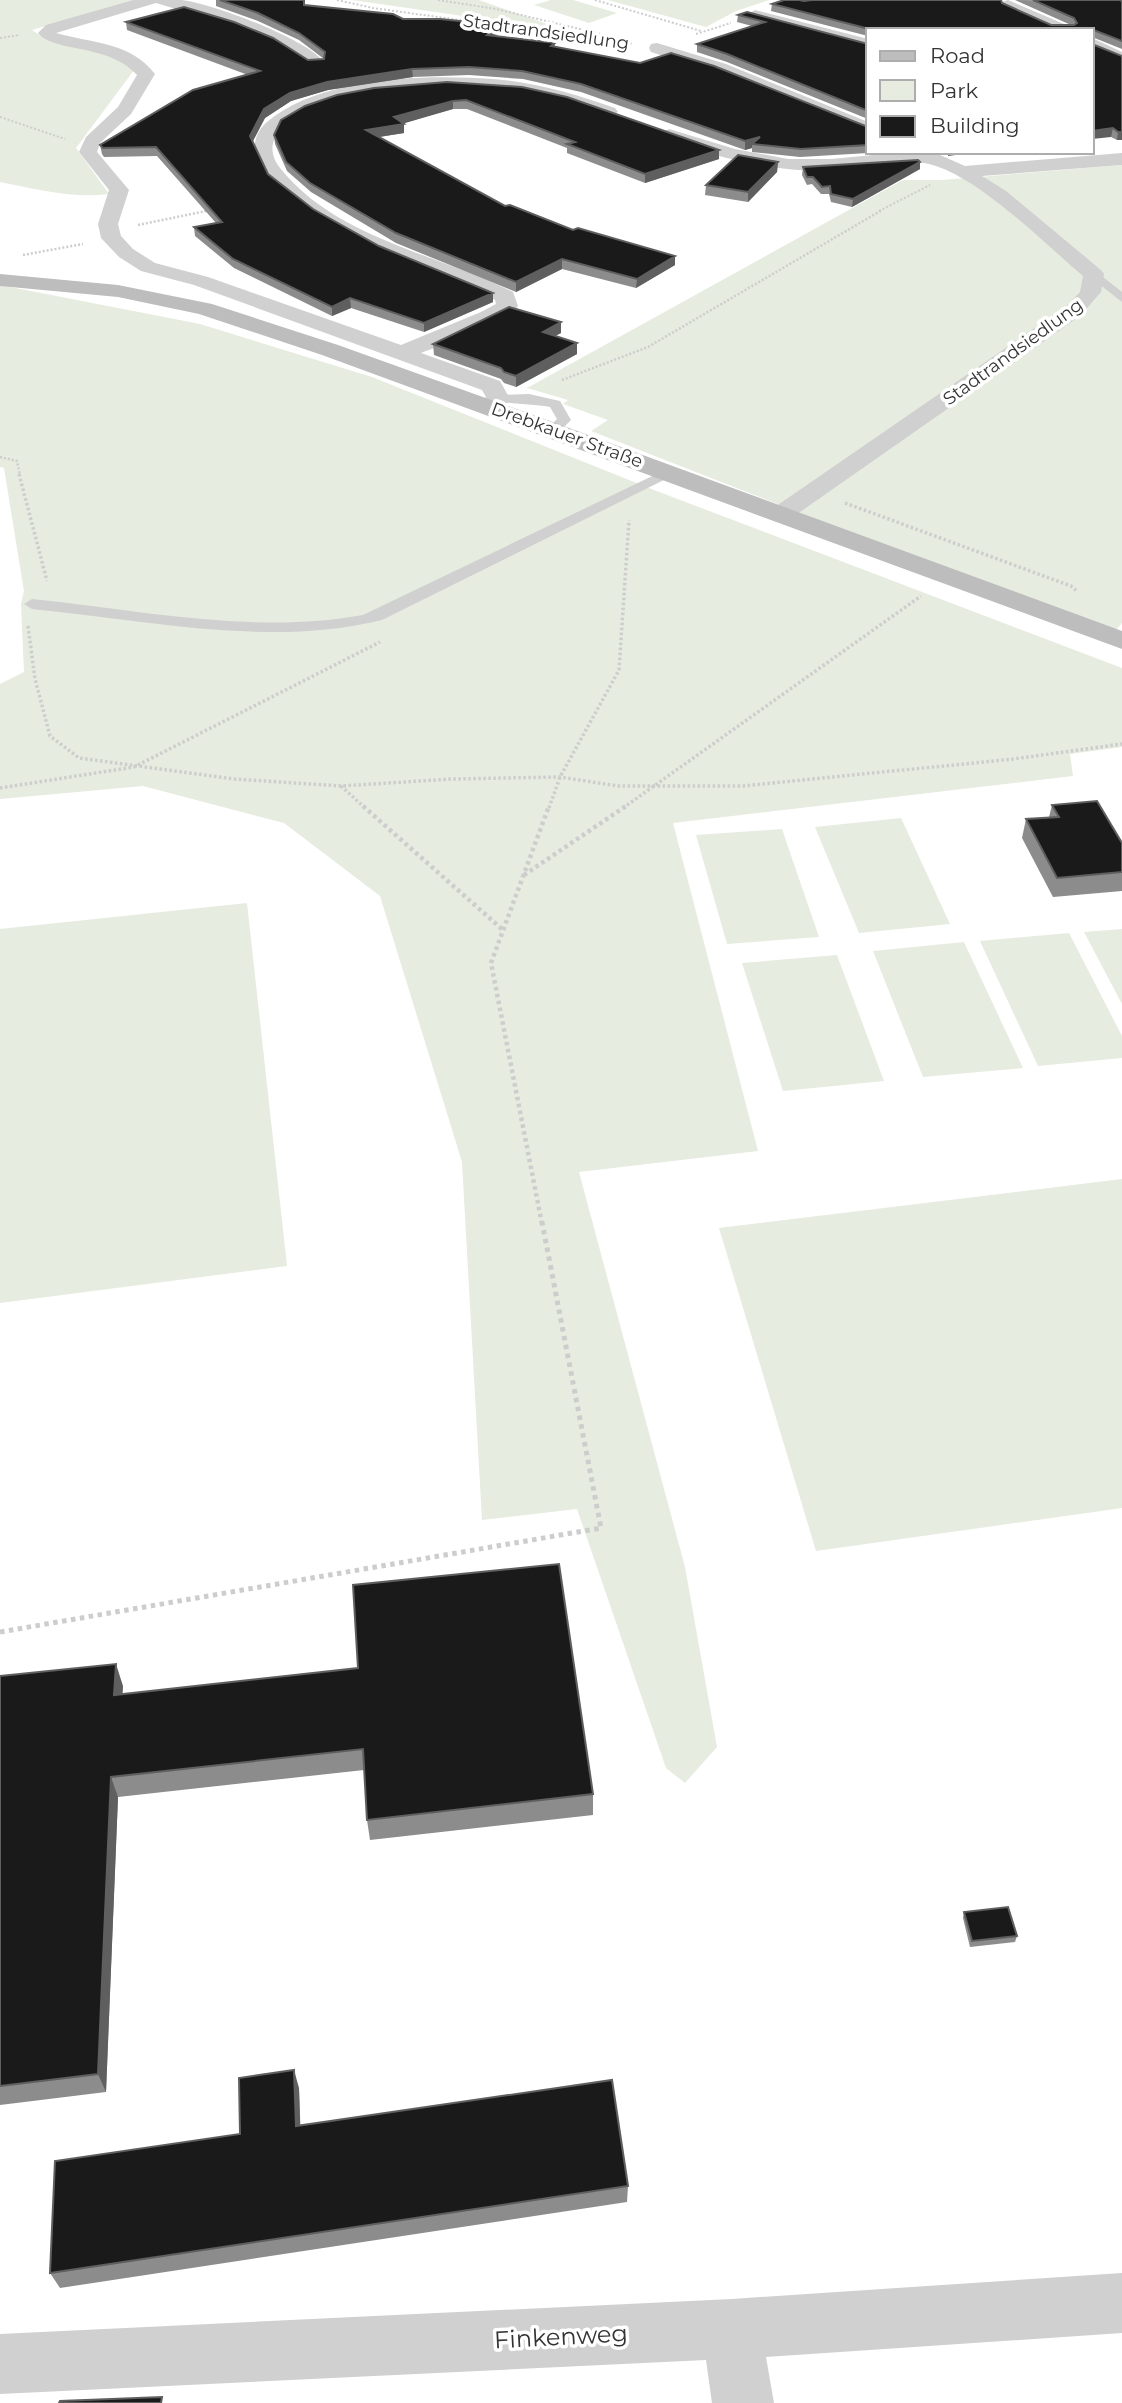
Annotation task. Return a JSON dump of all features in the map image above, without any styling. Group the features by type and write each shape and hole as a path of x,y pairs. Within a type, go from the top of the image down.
{"street":[{"path":"150,0 52,28 46,33 52,37 116,51 128,57 146,74 125,110 92,141 88,152 119,190 108,224 110,235 126,253 148,267 201,281 404,352 492,386 500,401"},
{"path":"162,0 234,22 292,46 316,62"},
{"path":"1008,5 1060,28"},
{"path":"755,15 866,43"},
{"path":"1094,44 1122,59"},
{"name":"Stadtrandsiedlung","path":"657,48 732,73 866,127"},
{"path":"404,352 489,317 507,306 505,298 487,287 408,258 352,230 305,200 274,173 264,157 262,145 273,125 306,106 341,94 385,86 438,83 492,84 548,92 631,120"},
{"name":"Stadtrandsiedlung","path":"654,128 724,153 775,163 832,165 925,156 961,171 999,195 1094,274 1095,284 1088,298 1078,306 781,514"},
{"name":"Stadtrandsiedlung","path":"1094,146 1116,160"},
{"name":"Stadtrandsiedlung","path":"961,171 1116,160"},
{"name":"Drebkauer Straße","path":"0,280 118,291 204,309 500,401 553,430 1122,641"},
{"name":"Finkenweg","path":"0,2364 732,2329 1122,2303"},
{"path":"732,2329 743,2403"}],"lane":[{"path":"1094,274 1122,298"},
{"path":"500,401 541,400 559,407 564,419 553,430"},
{"path":"32,604 215,624 315,627 351,624 376,617 668,472"}],"path":[{"name":"Stadtrandsiedlung","path":"337,0 373,8 639,45 496,9 438,0"},
{"path":"595,0 704,32"},
{"path":"0,117 62,139 92,141"},
{"path":"500,401 648,347 902,198 961,171"},
{"path":"13,256 217,209"},
{"path":"0,457 17,461 24,499 49,586 27,610 35,680 50,736 79,758 234,779 341,786 452,779 560,777 618,786 743,786 1013,759 1122,744"},
{"path":"0,1632 601,1528 491,963 560,777 619,670 630,499 645,483"},
{"path":"523,875 655,786 948,577"},
{"path":"0,788 134,766 391,637"},
{"path":"341,786 503,930"}],"green space":[{"path":"0,0 133,0 32,30 44,38 115,53 137,66 76,148 109,194 68,194 0,182"},
{"path":"352,0 479,0 567,31"},
{"path":"551,0 573,0 617,13 589,23 534,5"},
{"path":"608,0 769,0 736,11 706,27"},
{"path":"1122,165 1122,623 1112,635 591,431 608,420 563,404 568,400 527,388 903,180 942,180"},
{"path":"0,285 200,324 372,377 654,490 1122,668 1122,747 1070,754 1073,776 673,823 758,1151 579,1172 685,1567 717,1747 685,1783 666,1768 577,1509 482,1520 462,1162 380,896 284,823 143,786 0,799 0,684 24,672 21,604 24,591 4,468 0,467"},
{"path":"901,818 950,924 859,933 815,827"},
{"path":"782,829 819,937 727,944 696,835"},
{"path":"247,903 287,1266 0,1303 0,929"},
{"path":"1122,929 1122,1004 1084,932"},
{"path":"1069,933 1122,1036 1122,1058 1038,1066 980,941"},
{"path":"964,942 1023,1068 923,1077 873,951"},
{"path":"837,955 884,1081 783,1091 742,963"},
{"path":"1122,1179 1122,1508 816,1551 719,1228"}],"building":[{"path":"220,0 304,0 304,5 393,14 403,19 440,19 500,25 487,35 555,43 551,46 640,63 671,53 714,66 866,126 866,145 801,149 752,144 760,137 745,141 581,84 522,71 469,67 412,69 327,82 290,93 264,109 250,136 268,174 313,209 379,246 493,293 424,323 350,298 332,307 233,259 194,227 222,222 156,147 103,148 100,145 193,90 260,71 126,22 184,7 234,22 273,38 308,60 324,59 325,52 299,33 258,13"},
{"path":"784,0 1001,0 1002,3 1051,25 1074,25 1077,23 1074,18 1033,0 1120,0 1122,41 1094,28 866,28 772,4"},
{"path":"747,12 866,43 866,110 697,44 765,22 738,15"},
{"path":"1094,45 1122,56 1122,132 1113,128 1094,131"},
{"path":"447,82 522,87 567,97 719,150 645,174 567,144 575,142 466,100 394,117 404,124 366,130 505,206 510,205 573,230 578,228 675,256 637,279 562,259 516,282 396,233 310,183 286,162 274,135 281,120 305,106 337,95 374,88"},
{"path":"738,155 778,162 748,192 706,185"},
{"path":"920,162 853,199 831,194 830,186 822,187 813,177 807,177 803,167"},
{"path":"509,307 561,322 543,332 577,343 516,376 433,344"},
{"path":"1097,801 1122,843 1122,872 1057,878 1026,819 1059,817 1052,805"},
{"path":"559,1564 593,1794 367,1820 363,1749 111,1777 98,2074 0,2086 0,1676 116,1664 114,1695 358,1668 353,1585"},
{"path":"1008,1907 1017,1936 972,1941 964,1912"},
{"path":"294,2070 296,2126 612,2080 628,2186 50,2273 55,2161 240,2134 239,2078"},
{"path":"162,2397 161,2403 59,2403 60,2401"}]}
